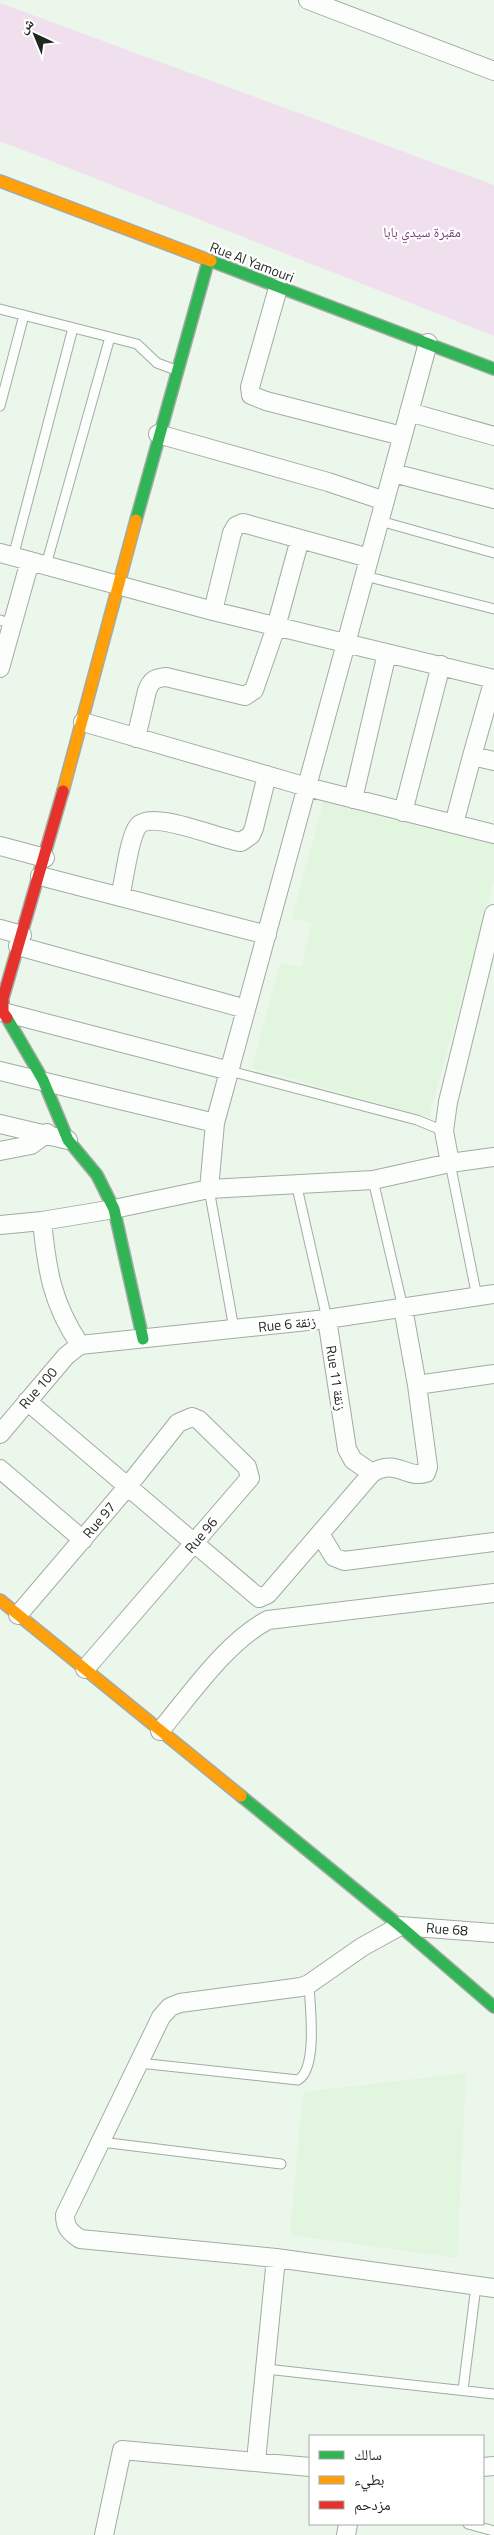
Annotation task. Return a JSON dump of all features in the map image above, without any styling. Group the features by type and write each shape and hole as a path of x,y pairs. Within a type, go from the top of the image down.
{"street":[{"path":"308,0 494,70"},
{"name":"Rue Al Yamouri","path":"0,181 208,262 494,369"},
{"path":"143,1339 114,1209 97,1175 68,1140 43,1080 2,1012 3,998 40,876 83,722 158,434 208,262"},
{"path":"278,288 250,387 251,395 266,401 402,436"},
{"path":"209,1190 215,1123 428,344"},
{"path":"409,412 494,436"},
{"path":"158,434 328,482 385,501"},
{"path":"393,473 494,499"},
{"path":"214,611 236,526 243,523 370,558"},
{"path":"136,738 147,691 150,684 158,678 166,677 250,695 260,678 300,539"},
{"path":"0,668 6,622 22,559 276,627 494,679 454,824"},
{"path":"353,799 387,653"},
{"path":"403,812 441,666"},
{"path":"83,722 307,787 494,834"},
{"path":"472,756 494,760"},
{"path":"120,897 134,832 142,823 149,821 175,824 241,842 251,835 254,828 267,775"},
{"path":"0,846 45,858"},
{"path":"40,876 267,935"},
{"path":"450,1163 444,1131 458,1056 494,914"},
{"path":"0,929 20,940 246,1009"},
{"path":"2,1012 230,1071"},
{"path":"0,1071 215,1123"},
{"path":"0,1124 47,1133 68,1140"},
{"path":"0,1151 31,1145 47,1133"},
{"path":"0,1225 42,1221 114,1209 209,1190 296,1183 373,1180 450,1163 494,1157"},
{"path":"42,1221 45,1254 58,1308 80,1345"},
{"name":"Rue 6 زنقة","path":"80,1345 327,1319 485,1295"},
{"path":"27,1401 259,1598 268,1594 372,1473 382,1467 396,1467 420,1475 426,1473 428,1467 417,1385 403,1308"},
{"name":"Rue 11 زنقة","path":"327,1319 347,1449 353,1460 372,1473"},
{"name":"Rue 100","path":"0,1434 66,1356 80,1345"},
{"path":"417,1385 494,1374"},
{"name":"Rue 96","path":"85,1669 250,1478 250,1472 240,1459 199,1420 192,1417 185,1418 178,1423"},
{"name":"Rue 97","path":"18,1615 128,1486 178,1423"},
{"path":"0,1469 83,1540"},
{"path":"320,1534 334,1557 344,1561 494,1542"},
{"path":"160,1730 234,1645 253,1628 268,1620 494,1593"},
{"path":"0,1600 400,1926 494,2007"},
{"path":"400,1926 362,1948 309,1984 290,1990 180,2003 170,2007 161,2016 102,2142 65,2214 65,2224 70,2232 80,2239 276,2258 494,2288"},
{"name":"Rue 68","path":"400,1926 494,1933"},
{"path":"256,2461 276,2258"},
{"path":"104,2535 122,2450 309,2467"}],"lane":[{"path":"0,309 136,344 157,363 176,370"},
{"path":"0,406 24,315"},
{"path":"22,559 74,328"},
{"path":"22,559 110,337"},
{"path":"380,520 494,553"},
{"path":"365,576 494,609"},
{"path":"230,1071 417,1120 444,1131"},
{"path":"450,1163 485,1295"},
{"path":"373,1180 403,1308"},
{"name":"Rue 11 زنقة","path":"296,1183 327,1319"},
{"path":"209,1190 234,1330"},
{"path":"139,2063 298,2080 304,2076 310,2061 309,1984"},
{"path":"102,2142 281,2164"},
{"path":"463,2390 476,2286"},
{"path":"266,2369 494,2394"},
{"path":"472,2525 494,2531"}],"shaded area":[{"path":"325,796 494,839 494,880 429,1117 252,1068 280,963 301,967 312,923 292,918"},
{"path":"466,2073 457,2258 290,2235 303,2092"}],"green space":[{"name":"مقبرة سيدي بابا","path":"0,3 494,185 494,336 0,141"}],"traffic: fast":[{"path":"211,261 494,369"},
{"path":"136,520 208,262"},
{"path":"7,1018 43,1080 68,1140 97,1175 114,1209 143,1339"},
{"path":"241,1796 400,1926 494,2007"}],"traffic: slow":[{"path":"0,181 211,261"},
{"path":"63,791 136,520"},
{"path":"0,1600 241,1796"}],"traffic: jam":[{"path":"7,1018 3,1012 3,998 63,791"}]}
